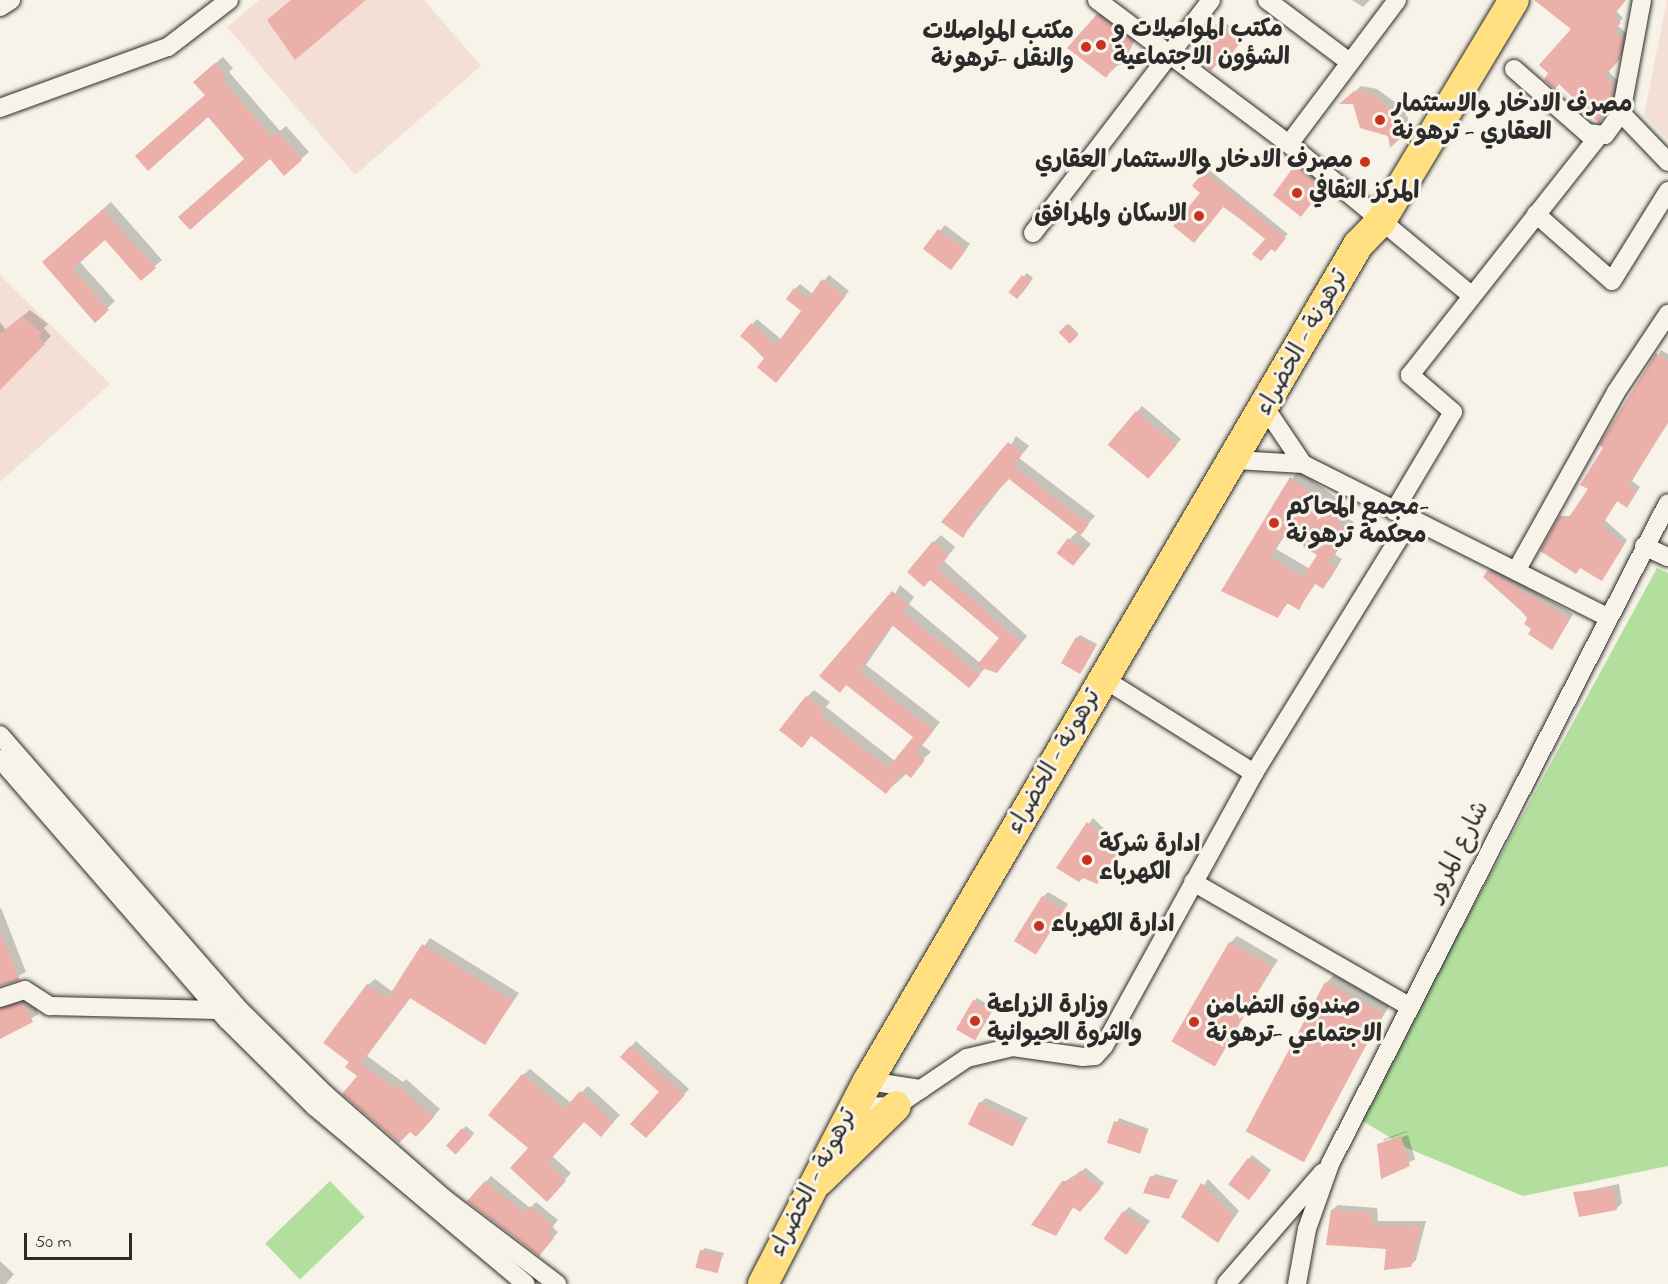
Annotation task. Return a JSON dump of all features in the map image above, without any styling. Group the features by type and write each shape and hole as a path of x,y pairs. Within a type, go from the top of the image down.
{"highway":[{"path":"1373,216 1493,0"},
{"path":"1373,216 1514,0"},
{"name":"ترهونة - الخضراء","path":"763,1284 808,1190 868,1081 1266,409 1373,216"},
{"path":"808,1190 844,1162 896,1106"}],"street":[{"path":"0,8 12,0"},
{"path":"0,108 168,47 229,0"},
{"path":"1097,0 1289,144 1373,216 1471,294"},
{"path":"1033,233 1211,0"},
{"path":"1266,0 1348,61"},
{"path":"1289,144 1348,61 1397,0"},
{"path":"1394,511 1453,412 1410,375 1471,294 1598,137 1621,113 1642,0"},
{"path":"1514,69 1598,137"},
{"path":"1621,113 1668,162"},
{"path":"1536,214 1612,281 1668,191"},
{"path":"1516,571 1616,392 1668,314"},
{"path":"1266,409 1303,464"},
{"path":"1236,460 1303,464 1607,617"},
{"name":"شارع المرور","path":"1297,1284 1307,1229 1330,1164 1407,1005 1668,503"},
{"path":"854,1107 896,1106 967,1058 1013,1047 1095,1056 1254,773 1411,519"},
{"path":"1644,546 1668,557"},
{"path":"1104,679 1254,773"},
{"path":"0,735 239,1009 384,1156 526,1265 557,1284"},
{"path":"0,759 219,1010 526,1284"},
{"path":"1193,882 1407,1005"},
{"path":"0,998 25,990 50,1006 219,1010"},
{"path":"868,1081 921,1089"},
{"path":"1226,1284 1330,1164"}],"shaded area":[{"path":"259,0 424,0 481,66 355,175 227,27"},
{"path":"1668,0 1668,140 1644,115"},
{"path":"0,275 110,384 0,482"}],"green space":[{"path":"1657,568 1668,573 1668,1166 1523,1196 1407,1148 1358,1118"},
{"path":"330,1181 365,1217 300,1279 265,1244"}],"building":[{"path":"291,0 366,0 295,60 267,20"},
{"path":"1534,0 1626,0 1613,16 1621,23 1614,30 1623,39 1620,59 1605,76 1615,85 1610,108 1599,123 1559,84 1555,89 1544,80 1548,73 1539,65 1571,29"},
{"name":"مكتب المواصلات و الشؤون الاجتماعية","path":"1097,14 1133,41 1121,65 1116,64 1106,78 1067,48"},
{"path":"1216,24 1240,43 1220,69 1216,65 1211,71 1198,58"},
{"path":"215,63 227,77 222,80 272,137 278,132 302,160 284,176 270,159 190,230 178,217 244,159 208,117 148,171 135,156 205,95 193,82"},
{"name":"مصرف الادخار والاستثمار العقاري - ترهونة","path":"1354,91 1371,93 1402,117 1404,135 1390,148 1388,136 1360,128 1353,104 1339,104"},
{"name":"المركز الثقافي","path":"1295,165 1321,190 1301,217 1273,195"},
{"name":"الاسكان والمرافق","path":"1204,171 1286,238 1275,252 1271,249 1261,261 1252,254 1265,239 1224,206 1194,243 1173,226 1200,193 1192,186"},
{"path":"103,209 156,268 141,281 105,240 73,269 109,310 95,323 42,262"},
{"path":"938,229 966,250 951,270 923,249"},
{"path":"1022,275 1031,282 1017,299 1008,292"},
{"path":"822,279 845,297 776,383 757,367 765,357 740,336 751,323 776,345 801,311 786,299 794,288 808,299"},
{"path":"22,316 42,333 38,336 45,344 0,390 0,334"},
{"path":"1067,324 1078,335 1070,344 1059,332"},
{"path":"1656,353 1668,361 1668,423 1628,486 1637,491 1627,508 1617,501 1602,525 1624,545 1602,581 1580,568 1576,574 1540,551 1560,515 1567,520 1588,489 1580,485 1603,448 1599,445"},
{"path":"1136,411 1177,445 1148,479 1108,445"},
{"path":"1008,442 1023,453 1013,466 1089,524 1081,535 1009,479 979,510 963,538 941,522"},
{"path":"1290,477 1344,516 1339,525 1348,530 1328,563 1336,567 1323,589 1314,583 1299,610 1287,603 1278,618 1221,591","holes":["1284,535 1317,555 1303,577 1270,557"]},
{"path":"1068,538 1085,551 1073,566 1057,553"},
{"path":"933,541 949,555 938,569 1021,643 997,673 976,666 999,638 930,580 924,587 907,572"},
{"path":"1488,570 1570,619 1552,650 1528,634 1531,629 1524,624 1528,617 1483,577"},
{"path":"892,591 908,605 903,612 980,675 969,688 892,625 870,653 860,673 934,730 916,753 925,760 911,778 903,772 886,794 811,736 802,748 779,730 806,696 824,710 820,715 888,768 913,737 846,685 840,693 819,676"},
{"path":"1076,637 1095,648 1080,674 1061,663"},
{"name":"ادارة شركة الكهرباء","path":"1087,822 1118,852 1097,884 1083,878 1079,882 1056,868"},
{"name":"ادارة الكهرباء","path":"1042,896 1064,910 1036,955 1014,941"},
{"path":"0,931 20,980 0,986"},
{"path":"1229,942 1272,967 1215,1067 1172,1042"},
{"path":"422,944 513,1001 485,1045 410,998 361,1063 395,1088 398,1085 434,1117 416,1137 410,1132 399,1143 342,1094 357,1076 345,1067 349,1062 323,1043 367,984 387,999"},
{"path":"1325,982 1383,1013 1304,1162 1246,1131"},
{"name":"وزارة الزراعة والثروة الحيوانية","path":"973,1000 992,1011 975,1040 956,1029"},
{"path":"23,1002 33,1022 0,1039 0,1009"},
{"path":"630,1046 685,1095 646,1138 630,1124 659,1092 620,1057"},
{"path":"522,1074 564,1109 580,1091 614,1122 601,1137 584,1122 547,1163 566,1181 547,1202 510,1168 528,1148 488,1115"},
{"path":"979,1102 1024,1124 1013,1146 968,1124"},
{"path":"1114,1121 1147,1132 1140,1154 1107,1143"},
{"path":"462,1128 472,1137 456,1155 446,1146"},
{"path":"1401,1136 1410,1166 1381,1179 1377,1144"},
{"path":"1248,1158 1269,1174 1249,1200 1228,1184"},
{"path":"1080,1171 1101,1188 1080,1212 1073,1207 1056,1236 1031,1225 1062,1181 1072,1181"},
{"path":"1150,1176 1176,1183 1169,1199 1143,1193"},
{"path":"485,1181 524,1213 530,1206 554,1226 548,1233 554,1238 539,1256 467,1201"},
{"path":"1201,1183 1234,1217 1218,1243 1181,1217"},
{"path":"1614,1188 1617,1210 1579,1217 1573,1192"},
{"path":"1331,1210 1372,1213 1373,1225 1421,1226 1411,1267 1384,1270 1386,1249 1326,1245"},
{"path":"1123,1211 1146,1227 1126,1255 1103,1239"},
{"path":"700,1250 722,1256 718,1273 695,1267"}],"place":[{"name":"مكتب المواصلات و الشؤون الاجتماعية","path":"1101,45"},
{"name":"مكتب المواصلات والنقل -ترهونة","path":"1086,47"},
{"name":"مصرف الادخار والاستثمار العقاري - ترهونة","path":"1380,120"},
{"name":"مصرف الادخار والاستثمار العقاري","path":"1365,162"},
{"name":"المركز الثقافي","path":"1297,193"},
{"name":"الاسكان والمرافق","path":"1199,216"},
{"name":"مجمع المحاكم- محكمة ترهونة","path":"1274,523"},
{"name":"ادارة شركة الكهرباء","path":"1087,860"},
{"name":"ادارة الكهرباء","path":"1039,926"},
{"name":"وزارة الزراعة والثروة الحيوانية","path":"975,1021"},
{"name":"صندوق التضامن الاجتماعي -ترهونة","path":"1194,1022"}]}
